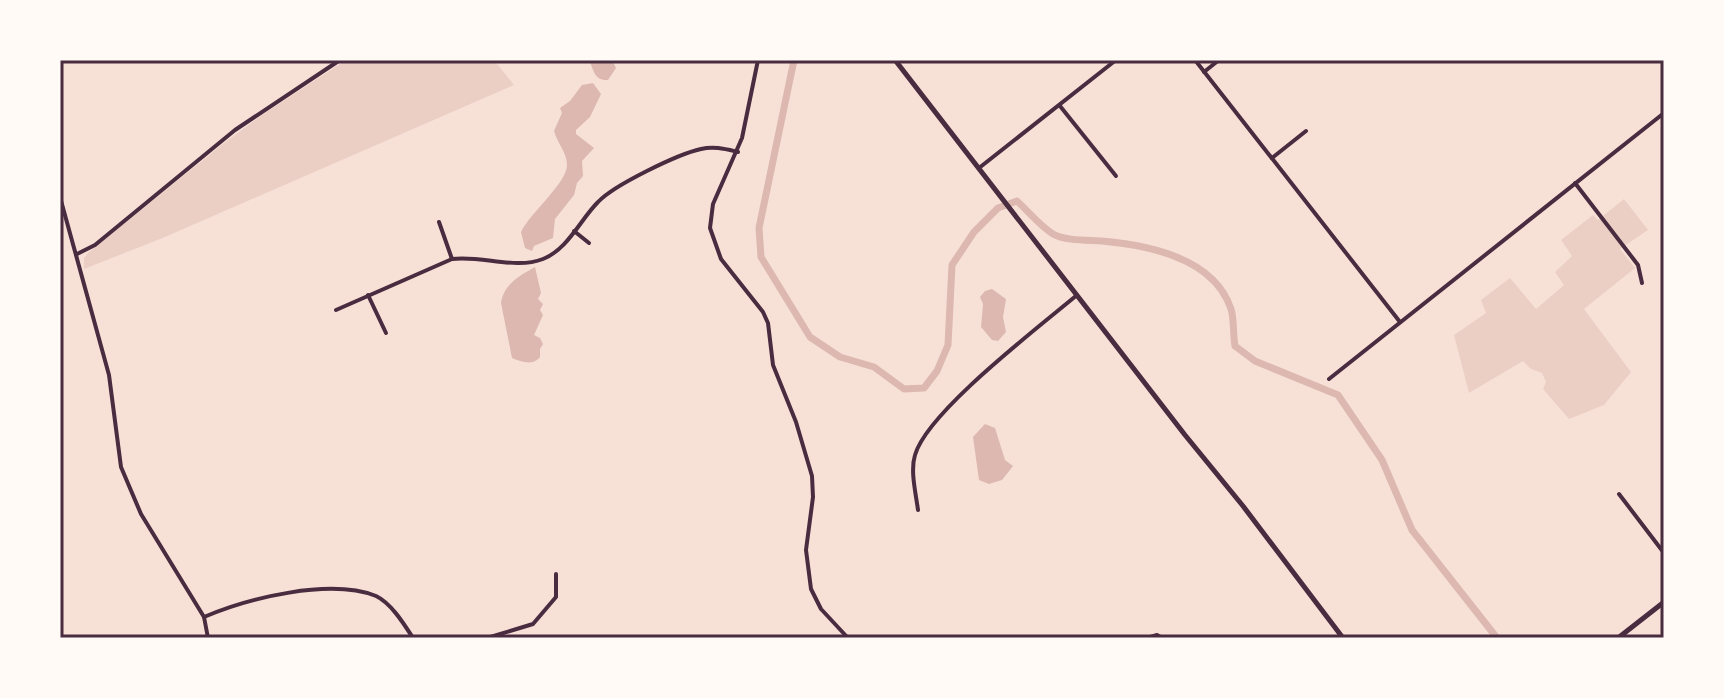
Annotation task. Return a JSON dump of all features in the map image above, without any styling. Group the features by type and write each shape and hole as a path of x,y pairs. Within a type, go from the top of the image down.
{"street":[{"path":"77,254 95,245 235,130 340,60"},
{"path":"758,60 738,152 713,204 710,221 712,234 721,259 766,318 773,365 796,422 812,476 813,497 806,550 811,589 821,609 848,638"},
{"path":"895,60 1343,638"},
{"path":"979,168 1116,60"},
{"path":"1195,60 1400,322"},
{"path":"1204,72 1219,60"},
{"path":"1059,106 1116,176"},
{"path":"1329,379 1664,113"},
{"path":"1272,158 1306,131"},
{"path":"336,310 452,259 535,262 553,253 598,201 621,185 699,150 716,148 738,152"},
{"path":"1575,183 1638,265 1642,283"},
{"path":"60,197 109,375 121,467 141,514 204,617 208,638"},
{"path":"439,222 452,259"},
{"path":"574,231 589,243"},
{"path":"368,295 386,333"},
{"path":"918,510 913,460 927,431 975,383 1077,295"},
{"path":"1619,494 1664,553"},
{"path":"487,638 533,624 556,597 556,574"},
{"path":"204,617 237,603 337,587 378,597 399,617 413,638"},
{"path":"1618,638 1664,602"},
{"path":"1147,638 1157,635 1162,638"}],"shaded area":[{"path":"346,60 494,60 514,85 165,237 84,269 84,258 88,253 224,143"},
{"path":"589,60 612,60 616,68 608,80 603,80 595,74"},
{"path":"593,83 601,94 590,117 576,130 576,134 594,148 582,161 583,176 577,183 574,195 555,219 553,238 534,246 532,251 525,248 521,232 555,189 567,165 554,131 562,113 560,108 582,85"},
{"path":"1624,199 1648,230 1620,249 1635,268 1584,309 1631,372 1604,405 1569,419 1543,389 1546,382 1542,373 1531,369 1523,361 1469,393 1454,335 1486,313 1481,300 1510,278 1536,309 1564,285 1555,272 1572,256 1561,240 1593,215 1598,220"},
{"path":"535,267 543,315 534,335 543,344 540,357 534,362 527,362 512,358 501,303 509,286"},
{"path":"992,289 1006,299 1003,317 1006,332 998,341 992,340 981,327 983,304 980,297"},
{"path":"985,424 995,428 1005,460 1013,466 1002,480 989,484 979,480 973,437"}],"waterway":[{"path":"794,60 759,228 761,257 810,337 840,357 874,367 904,389 924,388 937,371 948,345 952,265 974,232 998,208 1017,201 1043,227 1058,236 1139,246 1177,257 1210,277 1222,292 1232,312 1235,346 1255,361 1338,395 1382,460 1412,530 1497,638"}]}
